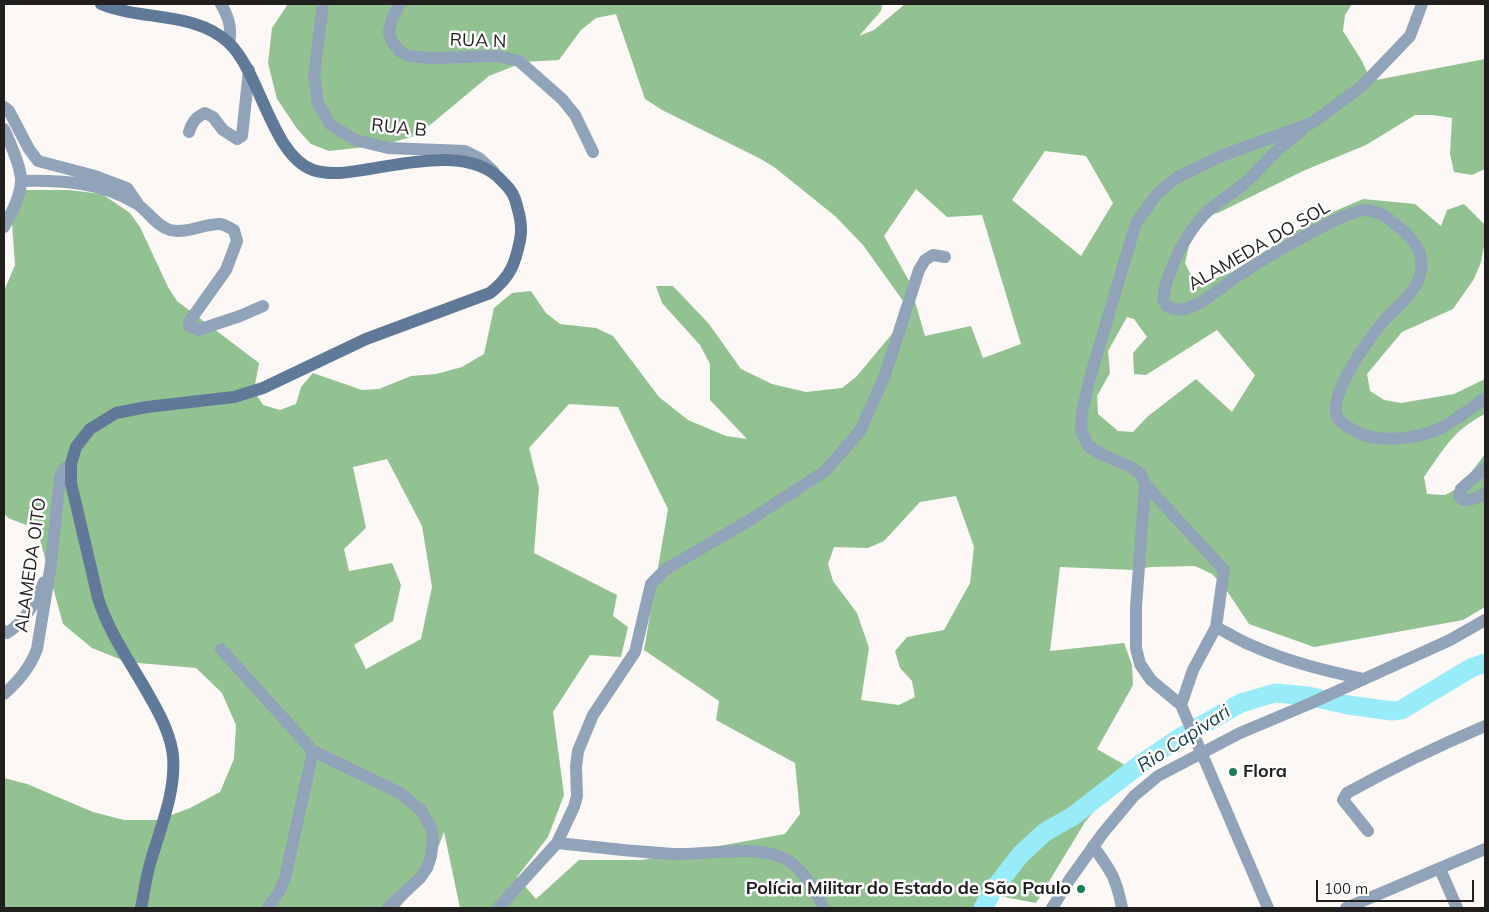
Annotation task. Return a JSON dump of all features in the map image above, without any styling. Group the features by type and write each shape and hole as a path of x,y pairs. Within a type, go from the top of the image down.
{"main road":[{"path":"101,4 135,13 198,24 215,32 229,43 249,70 283,142 296,159 312,170 346,173 409,163 445,160 468,162 496,174 512,191 521,216 522,233 516,258 509,274 490,293 366,339 263,388 234,397 147,407 116,413 90,429 76,447 71,464 71,483 103,615 152,701 167,733 173,754 173,778 167,809 150,865 140,908"}],"street":[{"path":"222,4 231,25 229,43"},
{"name":"RUA B","path":"322,4 314,76 318,104 331,125 355,140 388,148 465,151 479,158 496,174"},
{"name":"RUA N","path":"399,4 389,32 392,42 400,51 408,56 432,58 498,56 518,61 562,99 575,115 593,152"},
{"path":"1183,709 1193,670 1216,627 1224,570 1145,484 1140,474 1129,466 1088,446 1081,430 1082,412 1089,382 1136,223 1157,194 1176,178 1221,156 1312,123 1362,86 1410,36 1422,4"},
{"path":"189,132 197,117 205,113 214,117 222,130 230,135 237,139 242,136 249,70"},
{"path":"4,106 9,111 29,149 38,161 95,176 126,188 151,218 169,230 184,231 221,224 234,230 237,241 226,270 190,322 190,327 198,330 263,306"},
{"name":"ALAMEDA DO SOL","path":"1312,123 1279,148 1246,183 1205,214 1185,239 1170,270 1162,297 1164,304 1171,309 1180,309 1199,303 1237,276 1316,230 1347,215 1366,210 1385,216 1404,230 1414,242 1422,259 1421,273 1413,291 1382,323 1347,374 1336,412 1341,423 1363,435 1382,439 1423,434 1442,428 1485,398"},
{"path":"4,129 21,181 15,206 4,227"},
{"path":"21,181 52,180 76,182 104,188 138,204"},
{"path":"498,908 557,843 574,807 577,796 576,767 578,751 593,715 635,652 651,584 666,569 750,520 825,471 860,431 885,375 924,260 933,255 945,257"},
{"name":"ALAMEDA OITO","path":"4,694 20,680 32,661 36,649 51,564 60,477 63,470 71,464"},
{"path":"1485,468 1461,489 1459,496 1463,500 1470,500 1477,499 1485,493"},
{"path":"1145,484 1136,607 1136,648 1140,664 1151,680 1183,709 1268,908"},
{"path":"4,631 7,632 16,628 31,610 51,564"},
{"path":"1052,908 1092,846 1134,796 1158,776 1200,749 1309,704 1450,640 1485,620"},
{"path":"1216,627 1252,646 1284,658 1313,668 1364,679"},
{"path":"220,649 313,751 400,793 422,810 431,828 433,839 427,868 420,878 388,908"},
{"path":"1368,831 1343,800 1347,793 1395,766 1443,743 1485,726"},
{"path":"268,908 280,890 285,878 313,751"},
{"path":"557,843 676,854 744,851 781,857 793,864 817,892 823,908"},
{"path":"1092,846 1112,871 1122,908"},
{"path":"1346,908 1485,849"},
{"path":"1440,869 1457,908"}],"green space":[{"path":"288,4 882,4 881,11 859,36 874,30 905,4 1352,4 1345,15 1343,31 1362,61 1371,81 1485,59 1485,169 1472,175 1454,172 1450,154 1452,118 1415,115 1366,145 1303,171 1218,213 1208,215 1189,245 1185,263 1193,279 1214,279 1232,272 1312,221 1363,199 1415,204 1441,226 1447,210 1464,204 1485,225 1485,241 1481,262 1474,279 1453,309 1402,332 1367,374 1370,391 1384,400 1401,403 1454,394 1485,379 1485,414 1474,420 1450,441 1424,477 1427,494 1445,495 1460,487 1485,454 1485,607 1463,620 1314,647 1249,624 1225,588 1212,574 1195,566 1150,567 1135,570 1060,567 1050,651 1124,643 1132,665 1133,685 1097,749 1130,768 1085,822 1036,903 999,896 989,908 460,908 444,832 430,869 399,908 4,908 4,778 27,784 93,812 124,820 158,820 190,808 220,792 234,759 236,725 222,693 196,668 127,662 92,648 63,624 37,529 8,518 4,513 4,291 15,265 12,223 24,190 68,190 102,194 130,213 140,227 168,287 177,301 259,363 254,391 263,405 280,410 296,404 301,387 313,373 362,390 379,389 411,376 436,374 462,367 484,354 494,308 512,293 531,291 546,313 560,324 596,328 613,336 659,397 688,420 726,436 747,439 710,400 710,364 700,345 662,303 656,286 673,286 709,324 741,369 772,384 806,392 842,388 856,377 902,322 906,305 863,245 835,216 774,167 662,110 645,99 616,14 596,18 581,30 559,60 524,62 489,76 418,135 383,145 329,151 311,144 298,130 277,99 268,63 272,28","holes":["1045,151 1086,156 1113,203 1081,256 1012,200","916,189 947,217 982,215 1021,344 983,358 971,326 925,336 909,281 884,236","1127,317 1134,319 1147,337 1133,353 1134,374 1146,375 1217,330 1255,375 1232,412 1196,379 1147,417 1133,432 1118,431 1098,414 1097,396 1110,373 1108,351","569,404 618,407 668,509 644,650 719,701 716,720 795,763 800,814 785,834 642,860 579,860 536,899 517,877 548,837 564,795 553,712 590,655 621,657 628,627 613,616 617,595 534,553 539,488 529,448","387,459 422,526 432,587 421,639 366,669 354,645 393,621 401,585 392,563 349,571 344,549 366,528 353,467","956,496 974,547 970,583 944,630 907,637 895,651 900,668 912,681 915,697 899,705 861,700 869,648 857,613 833,581 828,564 834,547 868,548 884,541 920,502"]}],"waterway":[{"name":"Rio Capivari","path":"983,908 993,890 1021,854 1045,832 1073,816 1139,765 1179,738 1241,703 1275,693 1308,696 1348,705 1392,711 1401,710 1471,668 1485,663"}],"place":[{"name":"Flora","path":"1233,772"},
{"name":"Polícia Militar do Estado de São Paulo","path":"1081,889"}]}
